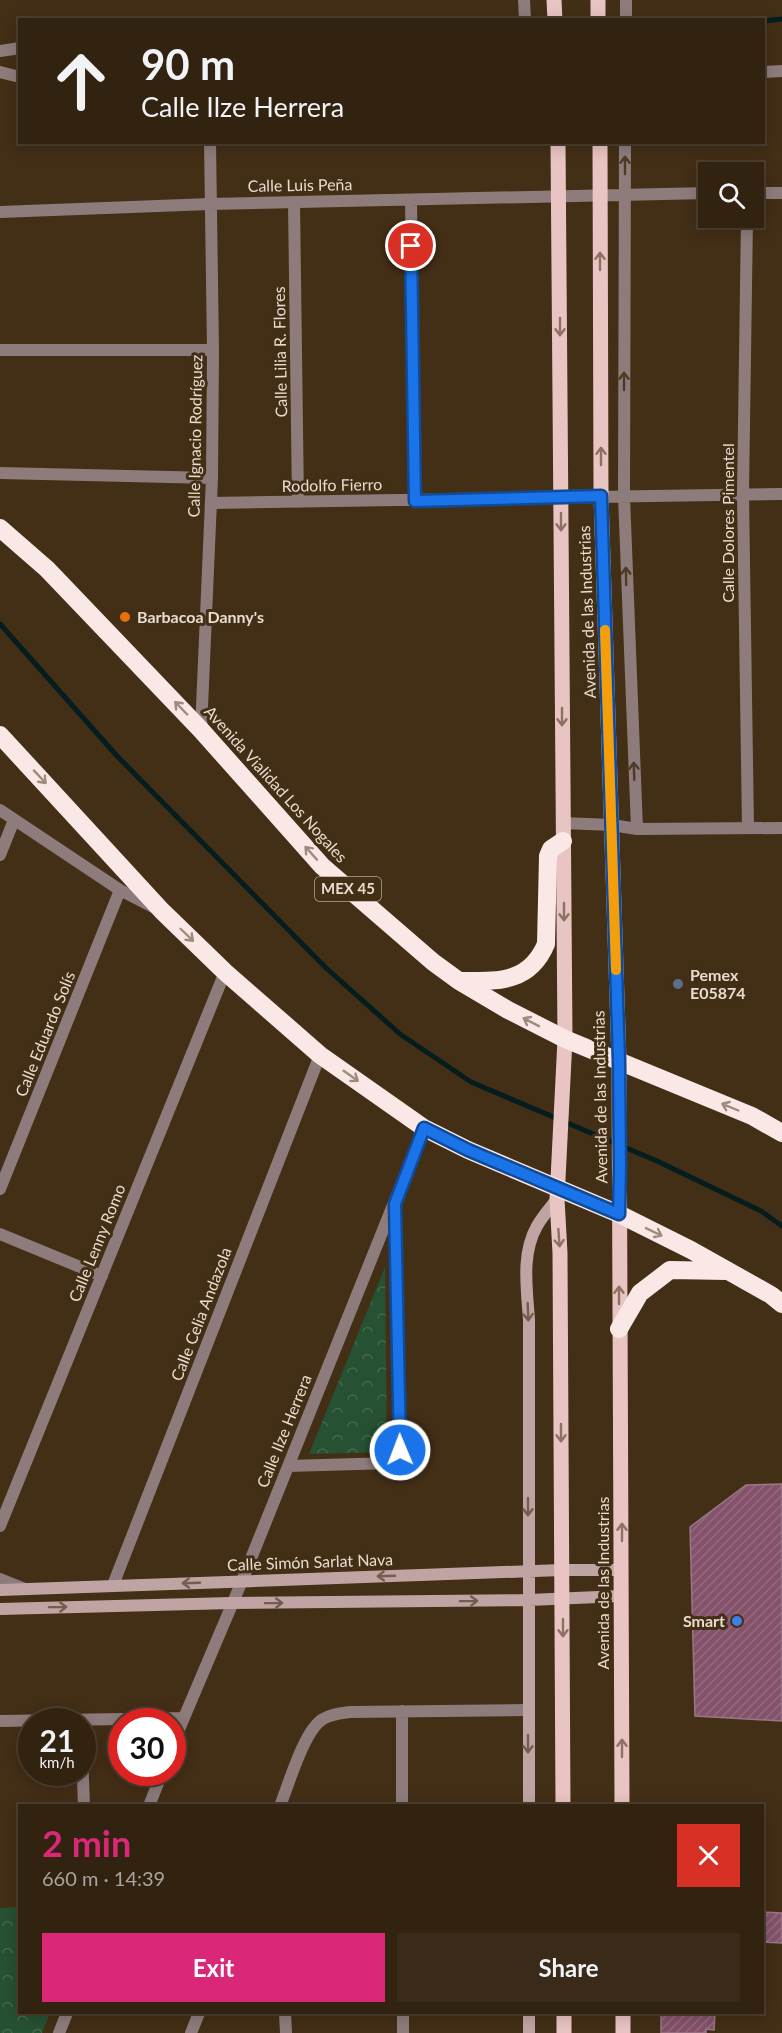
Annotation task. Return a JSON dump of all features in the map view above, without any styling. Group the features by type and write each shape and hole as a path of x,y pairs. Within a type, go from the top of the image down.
{"highway":[{"name":"Avenida Vialidad Los Nogales","path":"0,528 47,569 201,730 322,866 433,962 459,981 508,1010 565,1039 752,1116 782,1133"},
{"path":"0,735 162,911 225,972 320,1055 424,1128 557,1194 619,1214 691,1250 771,1295 782,1304"},
{"path":"459,981 498,981 517,976 531,969 542,955 546,944 548,856 563,832"},
{"path":"619,1329 640,1293 670,1270 728,1271"}],"main road":[{"path":"554,0 555,18"},
{"path":"598,0 598,18"},
{"name":"Avenida de las Industrias","path":"558,144 565,1039 557,1194 560,1253 563,1804"},
{"name":"Avenida de las Industrias","path":"600,144 601,496 620,1123 622,1804"},
{"path":"564,2014 564,2033"},
{"path":"623,2014 623,2033"}],"street":[{"path":"524,0 525,18"},
{"path":"626,0 626,18"},
{"path":"0,51 18,48"},
{"path":"765,72 782,71"},
{"path":"0,72 18,76"},
{"name":"Calle Ignacio Rodríguez","path":"201,730 212,478 210,144"},
{"path":"625,144 624,496 636,829"},
{"path":"764,193 782,193"},
{"name":"Calle Luis Peña","path":"0,212 210,204 698,194"},
{"path":"411,200 415,501"},
{"name":"Calle Lilia R. Flores","path":"294,202 298,502"},
{"name":"Calle Dolores Pimentel","path":"747,228 743,494 748,828"},
{"path":"0,350 213,350"},
{"path":"0,473 212,478"},
{"path":"561,498 782,494"},
{"name":"Rodolfo Fierro","path":"211,503 561,498"},
{"path":"0,810 120,890 162,911"},
{"path":"0,855 14,820"},
{"path":"563,832 612,825 636,829 782,828"},
{"name":"Calle Eduardo Solís","path":"0,1189 120,890"},
{"name":"Calle Lenny Romo","path":"0,1526 225,972"},
{"name":"Calle Celia Andazola","path":"113,1585 320,1055"},
{"name":"Calle Ilze Herrera","path":"186,1713 242,1581 424,1128"},
{"path":"529,1804 529,1320 526,1266 537,1226 557,1194"},
{"path":"288,1466 398,1461 400,1450 395,1204"},
{"path":"0,1234 102,1276"},
{"name":"Calle Simón Sarlat Nava","path":"0,1590 562,1570 621,1570"},
{"path":"0,1579 25,1589"},
{"path":"0,1609 231,1603 529,1600 621,1596"},
{"path":"281,1804 308,1734 321,1720 350,1712 528,1710"},
{"path":"402,1711 402,1804"},
{"path":"0,1721 18,1721"},
{"path":"83,1786 84,1804"},
{"path":"150,1804 157,1786"},
{"path":"59,2033 67,2014"},
{"path":"191,2033 199,2014"},
{"path":"285,2014 286,2033"},
{"path":"403,2014 403,2033"},
{"path":"529,2014 529,2033"}],"green space":[{"path":"385,1267 387,1452 309,1454"},
{"path":"18,1907 18,2014 50,2014 42,2033 0,2033 0,1908"}],"building":[{"name":"Smart","path":"782,1484 782,1721 695,1716 690,1527 746,1485"},
{"path":"764,1912 782,1913 782,1943 764,1942"},
{"path":"661,2014 715,2014 714,2030 706,2029 706,2033 661,2033"}],"waterway":[{"path":"765,21 782,19"},
{"path":"0,624 117,756 325,967 400,1034 471,1082 657,1161 761,1211 782,1226"}],"slow traffic":[{"path":"605,630 616,970"}],"place":[{"name":"Barbacoa Danny's","path":"125,617"},
{"name":"Pemex E05874","path":"678,984"},
{"name":"Smart","path":"737,1621"}],"route":[{"path":"400,1450 395,1204 424,1128 468,1150 619,1214 620,1167 619,1061 601,496 415,501 411,246"}]}
